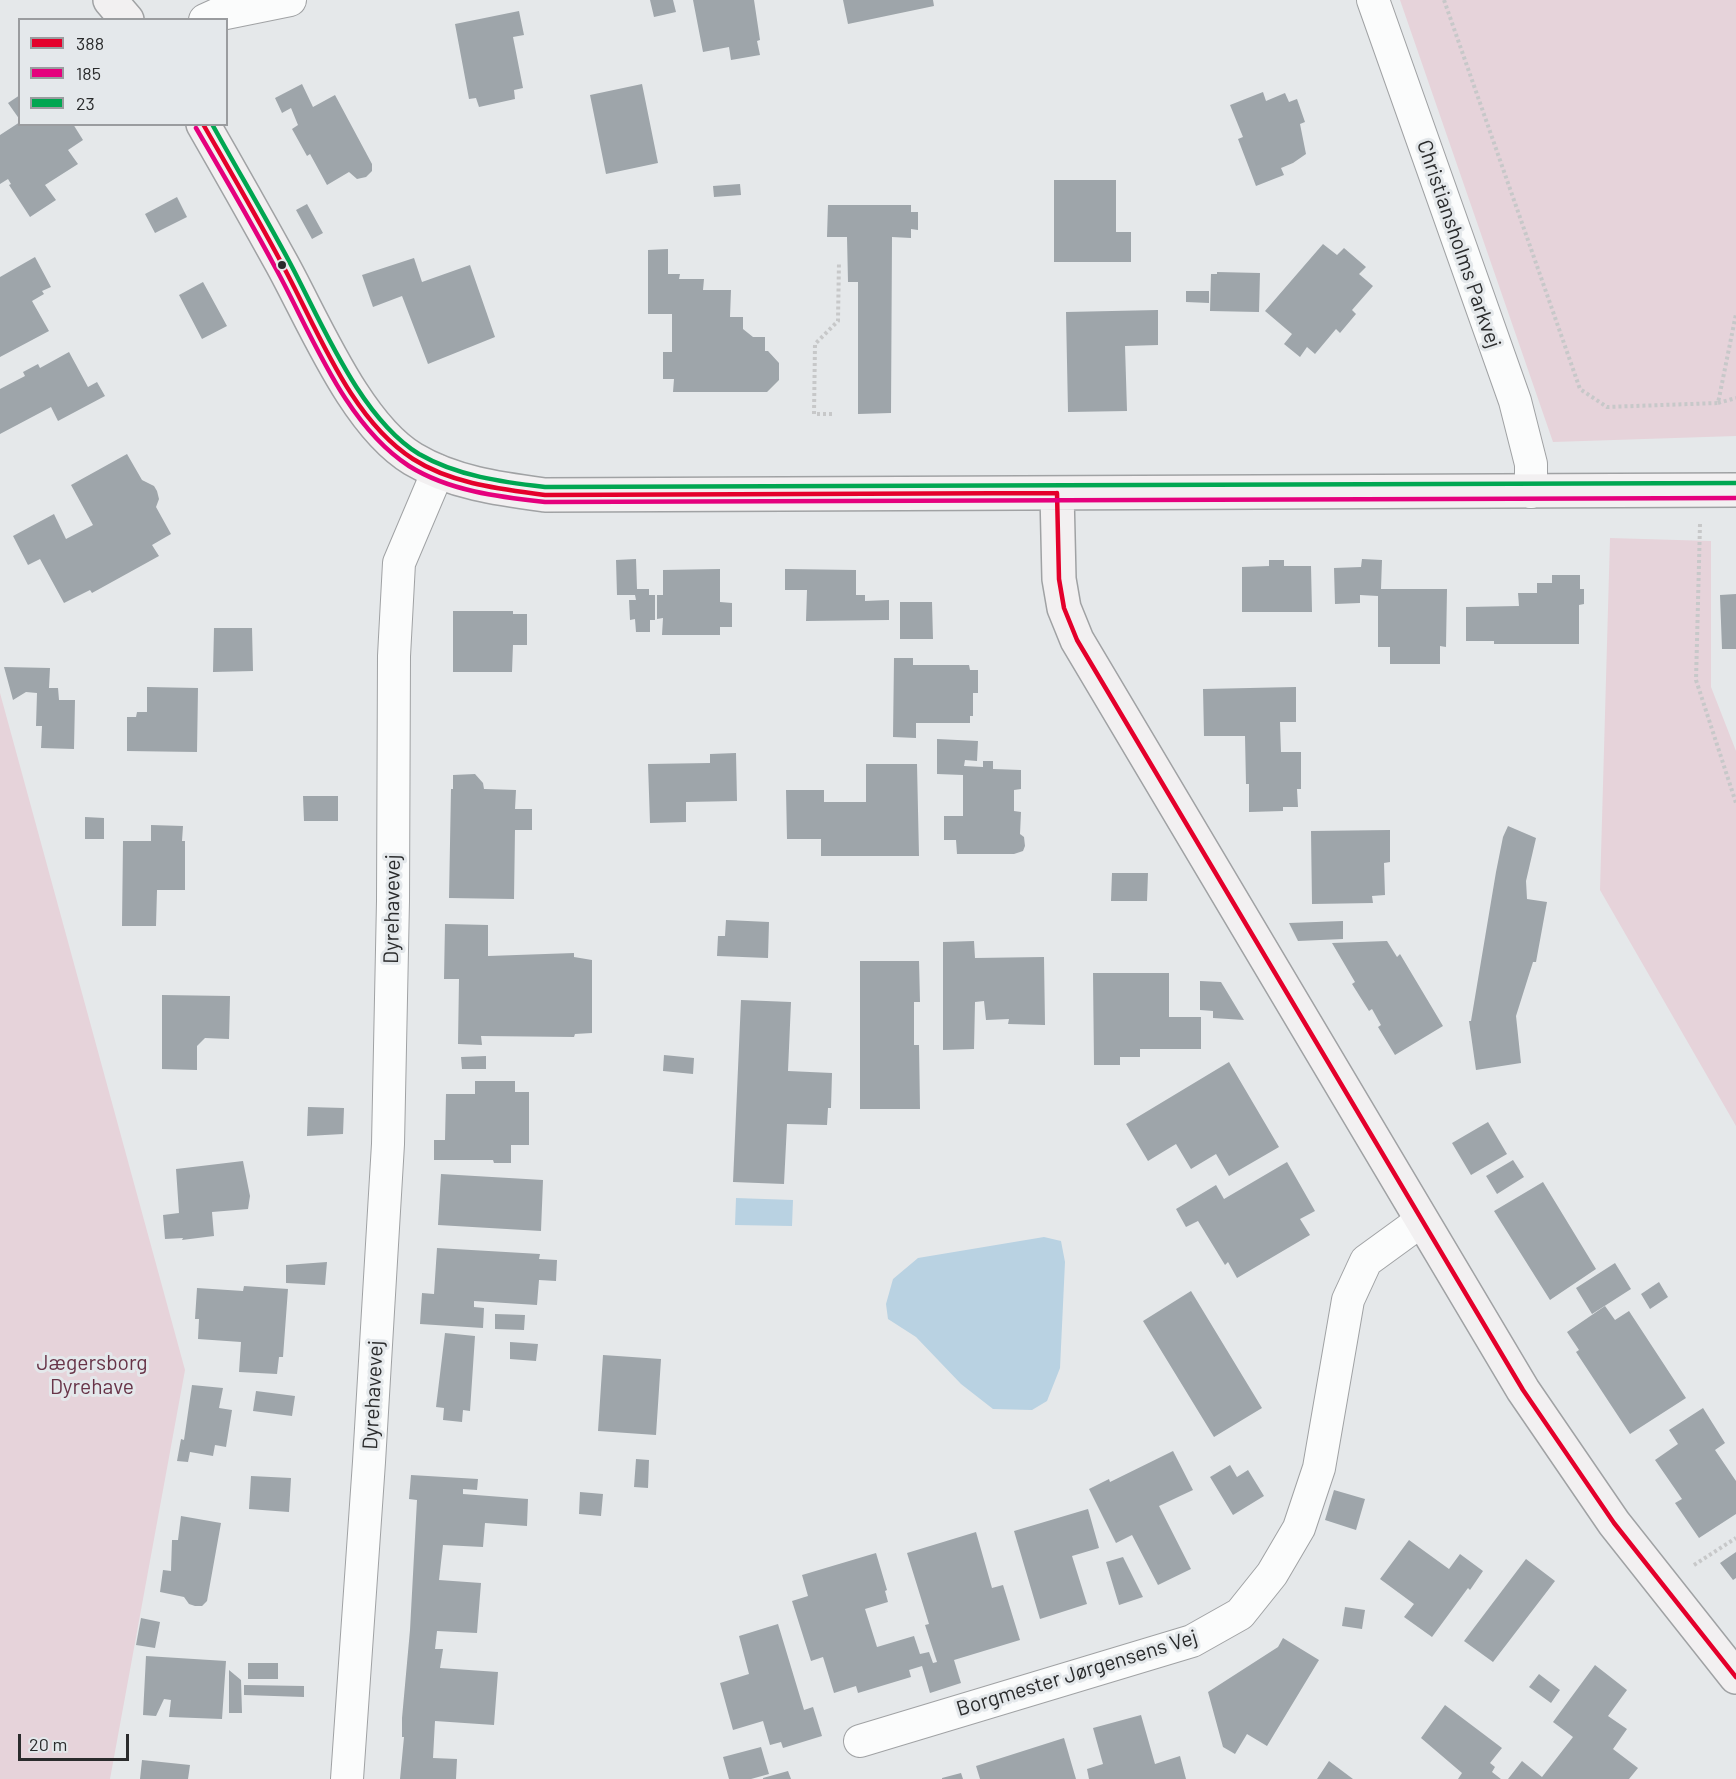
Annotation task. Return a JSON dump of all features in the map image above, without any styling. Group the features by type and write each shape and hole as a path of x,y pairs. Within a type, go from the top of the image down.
{"street":[{"path":"110,0 125,18"},
{"path":"209,18 290,0"},
{"name":"Christiansholms Parkvej","path":"1373,0 1515,401 1531,464 1531,492"},
{"path":"204,126 283,264 357,401 388,439 412,458 438,471 494,489 545,495 1736,490"},
{"name":"Dyrehavevej","path":"347,1779 388,1144 393,890 394,656 399,563 438,471"},
{"path":"1057,493 1059,579 1064,608 1077,640 1523,1390 1614,1523 1736,1677"},
{"name":"Borgmester Jørgensens Vej","path":"860,1741 1192,1641 1240,1614 1272,1574 1299,1528 1319,1468 1348,1300 1366,1261 1421,1221"}],"path":[{"path":"1444,0 1581,389 1607,407 1718,403 1736,398"},
{"path":"832,414 814,414 815,344 838,321 839,262"},
{"path":"1718,403 1736,314"},
{"path":"1700,490 1696,680 1736,803"},
{"path":"1663,1586 1736,1538"}],"green space":[{"path":"1400,0 1736,0 1736,436 1553,442"},
{"path":"1610,538 1711,541 1711,687 1736,751 1736,1126 1600,890"},
{"name":"Jægersborg Dyrehave","path":"0,693 185,1370 110,1779 0,1779"}],"water":[{"path":"736,1198 793,1200 792,1226 735,1225"},
{"path":"1044,1237 1061,1241 1065,1262 1060,1368 1047,1401 1032,1410 993,1409 961,1384 916,1337 888,1319 886,1304 893,1279 918,1258"}],"building":[{"path":"650,0 673,0 676,12 654,17"},
{"path":"693,0 754,0 760,55 731,60 729,47 703,52"},
{"path":"843,0 933,0 934,6 848,24"},
{"path":"519,11 524,35 513,37 523,88 514,90 515,99 479,107 476,98 469,99 455,24"},
{"path":"302,84 313,107 335,95 372,164 372,171 366,177 357,179 349,172 327,185 310,154 307,156 292,129 298,125 291,108 282,113 275,98"},
{"path":"642,84 658,163 606,174 590,95"},
{"path":"1263,92 1266,101 1285,93 1289,102 1297,99 1305,122 1300,124 1306,154 1281,168 1284,175 1256,186 1238,139 1243,137 1230,105"},
{"path":"18,96 18,117 8,103"},
{"path":"18,123 18,126 74,126 83,140 68,150 78,164 45,185 56,200 30,217 9,185 11,184 8,179 0,184 0,135"},
{"path":"1054,180 1116,180 1116,232 1131,232 1131,262 1054,262"},
{"path":"740,184 741,195 714,197 713,186"},
{"path":"177,197 187,217 155,233 145,214"},
{"path":"307,204 323,233 312,239 296,210"},
{"path":"828,205 911,205 911,212 918,212 918,230 911,229 911,238 892,237 891,413 858,414 858,282 848,282 847,237 827,237"},
{"path":"1323,244 1337,255 1344,248 1366,267 1359,274 1373,286 1352,310 1356,314 1340,333 1336,329 1315,354 1307,347 1300,357 1284,344 1292,334 1265,311"},
{"path":"668,249 668,274 680,274 679,279 704,279 703,290 731,290 730,317 743,317 743,329 753,337 765,337 765,351 768,351 779,363 779,380 767,392 673,392 674,379 663,379 663,352 672,352 672,314 648,314 648,250"},
{"path":"35,257 51,287 42,291 44,294 32,301 49,331 0,357 0,277"},
{"path":"414,258 422,282 470,265 495,337 428,364 402,296 373,307 362,275"},
{"path":"1217,272 1260,273 1259,312 1210,311 1211,274 1217,274"},
{"path":"203,282 227,326 202,339 179,295"},
{"path":"1186,291 1209,291 1209,303 1186,302"},
{"path":"1158,310 1158,345 1125,346 1127,411 1068,412 1066,312"},
{"path":"69,352 88,387 97,382 105,396 58,421 51,407 0,434 0,389 25,376 23,372 38,364 40,368"},
{"path":"127,454 142,480 154,486 157,491 159,499 156,507 171,534 152,545 159,556 92,593 90,590 64,603 40,559 28,565 13,536 54,514 66,539 93,525 71,485"},
{"path":"636,559 637,589 649,589 649,595 655,595 655,620 650,620 650,632 636,632 635,619 630,620 629,600 636,600 635,595 617,595 616,560"},
{"path":"1362,559 1382,560 1381,589 1447,589 1446,647 1440,646 1440,664 1390,664 1390,647 1378,647 1378,596 1360,595 1360,603 1335,604 1334,568 1361,567"},
{"path":"1269,560 1284,560 1284,566 1311,566 1312,612 1242,612 1242,567 1269,566"},
{"path":"720,569 720,602 732,603 732,627 720,627 720,635 662,635 663,618 657,619 657,595 663,595 663,570"},
{"path":"785,569 856,570 856,595 865,595 865,601 889,600 889,620 806,621 807,590 785,590"},
{"path":"1552,575 1580,575 1580,589 1584,589 1584,604 1579,605 1579,644 1494,644 1494,641 1466,641 1466,607 1519,606 1518,593 1537,593 1537,583 1552,583"},
{"path":"1736,594 1736,649 1722,649 1720,595"},
{"path":"900,602 932,602 933,639 900,639"},
{"path":"453,611 513,611 513,614 527,614 527,645 513,645 512,672 453,672"},
{"path":"214,628 252,628 253,671 213,672"},
{"path":"894,658 913,658 913,665 969,665 970,670 978,670 978,693 973,693 973,716 970,716 970,723 916,723 916,738 893,737"},
{"path":"4,667 50,668 49,688 58,688 59,700 75,700 74,749 41,748 42,726 36,726 37,693 26,692 13,700"},
{"path":"147,687 198,688 197,752 127,751 127,717 136,717 137,712 147,712"},
{"path":"1296,687 1296,722 1280,722 1281,752 1301,752 1301,789 1297,789 1298,807 1283,807 1283,811 1249,812 1245,736 1204,736 1203,689"},
{"path":"937,739 978,741 977,761 965,760 964,766 983,767 983,761 993,761 993,769 1021,770 1021,789 1014,790 1014,811 1021,812 1020,834 1024,837 1025,846 1023,851 1014,854 957,854 956,840 944,840 944,816 963,816 963,775 937,774"},
{"path":"736,753 737,801 686,802 686,822 650,823 648,764 710,763 710,754"},
{"path":"866,764 917,764 919,856 821,856 821,839 787,839 786,790 824,790 824,802 866,802"},
{"path":"475,774 483,783 484,789 516,790 515,809 532,809 532,830 515,830 514,899 449,898 453,775"},
{"path":"303,796 338,796 338,821 304,821"},
{"path":"85,817 104,818 104,839 85,839"},
{"path":"151,825 183,826 185,890 157,890 156,926 122,926 123,841 151,841"},
{"path":"1508,826 1536,838 1526,881 1527,899 1547,902 1536,962 1533,962 1516,1016 1521,1063 1476,1070 1469,1021 1471,1021 1503,837"},
{"path":"1390,830 1390,862 1384,863 1385,895 1372,896 1373,903 1312,904 1311,831"},
{"path":"1112,873 1148,873 1147,901 1111,901"},
{"path":"726,920 769,922 768,958 717,956 718,936 725,936"},
{"path":"1343,921 1343,939 1298,941 1289,923"},
{"path":"445,924 488,925 488,956 574,953 574,957 592,960 592,1033 575,1034 574,1037 481,1036 482,1045 458,1044 459,979 444,979"},
{"path":"974,941 975,958 1044,957 1045,1025 1008,1024 1009,1019 986,1020 984,1001 975,1002 974,1049 943,1050 943,942"},
{"path":"1387,941 1397,957 1400,954 1443,1026 1395,1055 1378,1027 1381,1025 1372,1009 1369,1011 1352,984 1355,982 1332,943"},
{"path":"860,961 919,961 920,1002 914,1002 914,1045 919,1045 920,1109 860,1109"},
{"path":"1093,973 1169,973 1169,1017 1201,1017 1201,1049 1140,1049 1140,1057 1120,1057 1120,1065 1094,1065"},
{"path":"1200,981 1221,982 1244,1020 1213,1018 1213,1011 1200,1010"},
{"path":"162,995 230,996 229,1039 205,1038 197,1046 197,1070 162,1069"},
{"path":"741,1000 791,1002 788,1071 832,1073 831,1108 828,1108 827,1125 787,1124 784,1184 733,1182"},
{"path":"664,1055 694,1058 693,1074 663,1071"},
{"path":"486,1056 486,1069 462,1069 461,1057"},
{"path":"1229,1062 1279,1147 1229,1176 1216,1154 1191,1169 1176,1144 1148,1161 1126,1124"},
{"path":"475,1081 515,1081 515,1092 529,1092 529,1145 511,1145 511,1163 494,1163 493,1160 434,1160 434,1140 445,1140 446,1094 475,1094"},
{"path":"308,1107 344,1108 343,1134 307,1136"},
{"path":"1488,1122 1507,1154 1471,1175 1452,1143"},
{"path":"1513,1160 1524,1177 1497,1194 1486,1176"},
{"path":"243,1161 250,1196 248,1209 212,1212 214,1236 182,1240 183,1238 165,1239 163,1215 179,1213 176,1169"},
{"path":"1287,1162 1315,1211 1300,1219 1310,1235 1237,1278 1228,1262 1225,1265 1198,1221 1186,1227 1176,1209 1216,1185 1224,1199"},
{"path":"441,1174 543,1180 541,1231 438,1225"},
{"path":"1543,1182 1596,1269 1550,1300 1494,1211"},
{"path":"437,1248 540,1254 539,1259 557,1260 556,1281 539,1280 537,1305 474,1301 474,1307 484,1308 483,1328 420,1324 422,1293 434,1294"},
{"path":"327,1262 325,1285 286,1283 286,1265"},
{"path":"1615,1263 1631,1289 1592,1314 1576,1288"},
{"path":"1659,1282 1668,1297 1650,1309 1641,1294"},
{"path":"244,1286 288,1289 283,1357 279,1357 277,1374 239,1372 241,1342 198,1339 199,1319 195,1319 197,1288 243,1291"},
{"path":"1191,1291 1262,1408 1214,1437 1143,1321"},
{"path":"1605,1306 1615,1320 1629,1311 1686,1398 1630,1434 1576,1352 1579,1350 1567,1332"},
{"path":"495,1314 525,1315 524,1330 495,1329"},
{"path":"445,1333 475,1336 470,1411 463,1410 462,1422 443,1420 444,1408 436,1407"},
{"path":"510,1342 538,1344 536,1361 510,1359"},
{"path":"603,1355 661,1359 656,1435 598,1431"},
{"path":"192,1385 223,1388 219,1408 232,1410 226,1447 215,1445 213,1456 190,1452 188,1462 177,1461 181,1439 184,1440"},
{"path":"256,1391 295,1396 292,1416 253,1411"},
{"path":"1703,1408 1725,1443 1715,1450 1736,1481 1736,1514 1699,1538 1675,1503 1682,1499 1655,1460 1678,1444 1669,1430"},
{"path":"1173,1451 1193,1490 1159,1506 1191,1569 1158,1585 1132,1535 1116,1543 1089,1489 1109,1479 1110,1482"},
{"path":"636,1459 649,1460 648,1488 634,1487"},
{"path":"1230,1465 1237,1477 1248,1470 1264,1496 1233,1515 1210,1477"},
{"path":"411,1475 478,1479 477,1490 463,1489 463,1494 528,1499 527,1526 485,1523 483,1547 443,1545 439,1580 481,1583 477,1633 437,1631 435,1649 443,1649 440,1668 498,1672 494,1725 435,1721 433,1758 457,1759 456,1779 400,1779 417,1500 409,1499"},
{"path":"251,1476 291,1478 289,1512 249,1509"},
{"path":"1334,1490 1365,1499 1356,1530 1325,1520"},
{"path":"580,1492 603,1494 601,1516 579,1514"},
{"path":"1088,1509 1099,1548 1072,1556 1087,1604 1040,1619 1014,1531"},
{"path":"181,1516 221,1523 207,1601 202,1606 189,1604 184,1597 160,1592 163,1570 171,1571 172,1540 178,1540"},
{"path":"976,1532 992,1588 1003,1585 1020,1640 954,1660 961,1683 930,1693 922,1666 909,1670 911,1677 858,1693 856,1686 834,1693 823,1657 811,1661 792,1601 808,1596 802,1575 876,1553 887,1590 885,1591 888,1602 865,1609 877,1647 914,1636 920,1654 929,1652 933,1663 937,1662 925,1625 929,1624 907,1553"},
{"path":"1409,1540 1449,1569 1460,1554 1483,1571 1432,1637 1404,1617 1414,1604 1380,1579"},
{"path":"1736,1552 1736,1578 1733,1580 1720,1563"},
{"path":"1123,1557 1143,1597 1119,1605 1106,1562"},
{"path":"1526,1559 1555,1581 1493,1662 1464,1641"},
{"path":"1345,1607 1365,1610 1362,1629 1342,1626"},
{"path":"141,1618 160,1622 155,1648 136,1645"},
{"path":"778,1624 804,1710 813,1707 822,1736 783,1748 781,1742 770,1745 763,1721 733,1730 720,1683 749,1674 739,1636"},
{"path":"1283,1638 1319,1660 1267,1746 1247,1734 1235,1754 1223,1747 1208,1692 1278,1647"},
{"path":"146,1656 226,1661 222,1719 169,1717 171,1700 164,1699 156,1716 143,1715"},
{"path":"248,1663 278,1663 278,1679 248,1679"},
{"path":"1595,1665 1627,1690 1608,1716 1627,1729 1613,1749 1638,1768 1629,1779 1508,1779 1522,1761 1542,1777 1573,1737 1553,1722"},
{"path":"229,1670 241,1680 242,1713 229,1713"},
{"path":"1539,1674 1560,1690 1551,1703 1529,1687"},
{"path":"244,1685 304,1686 304,1697 244,1695"},
{"path":"1445,1705 1502,1748 1490,1763 1495,1767 1492,1772 1501,1779 1458,1779 1462,1773 1421,1738"},
{"path":"1141,1715 1155,1764 1180,1756 1186,1779 1089,1779 1087,1769 1103,1764 1093,1728"},
{"path":"1064,1738 1076,1779 980,1779 976,1766"},
{"path":"761,1747 769,1774 751,1779 729,1779 723,1757"},
{"path":"142,1760 190,1765 188,1779 140,1779"},
{"path":"1329,1761 1353,1779 1317,1779"},
{"path":"788,1771 791,1779 763,1779 763,1778"},
{"path":"961,1773 963,1779 942,1779 942,1778"}],"transit line":[{"name":"388","path":"204,126 263,229 322,343 353,397 391,442 413,459 444,474 477,484 545,495 1057,493"},
{"name":"23","path":"213,126 281,245 344,368 378,417 398,438 419,454 449,468 480,477 545,487 1736,483"},
{"name":"185","path":"196,128 266,249 331,375 366,426 386,448 409,466 424,475 475,492 545,502 1736,498"},
{"name":"388","path":"1057,493 1059,579 1064,608 1077,640 1523,1390 1614,1523 1736,1677"}]}
